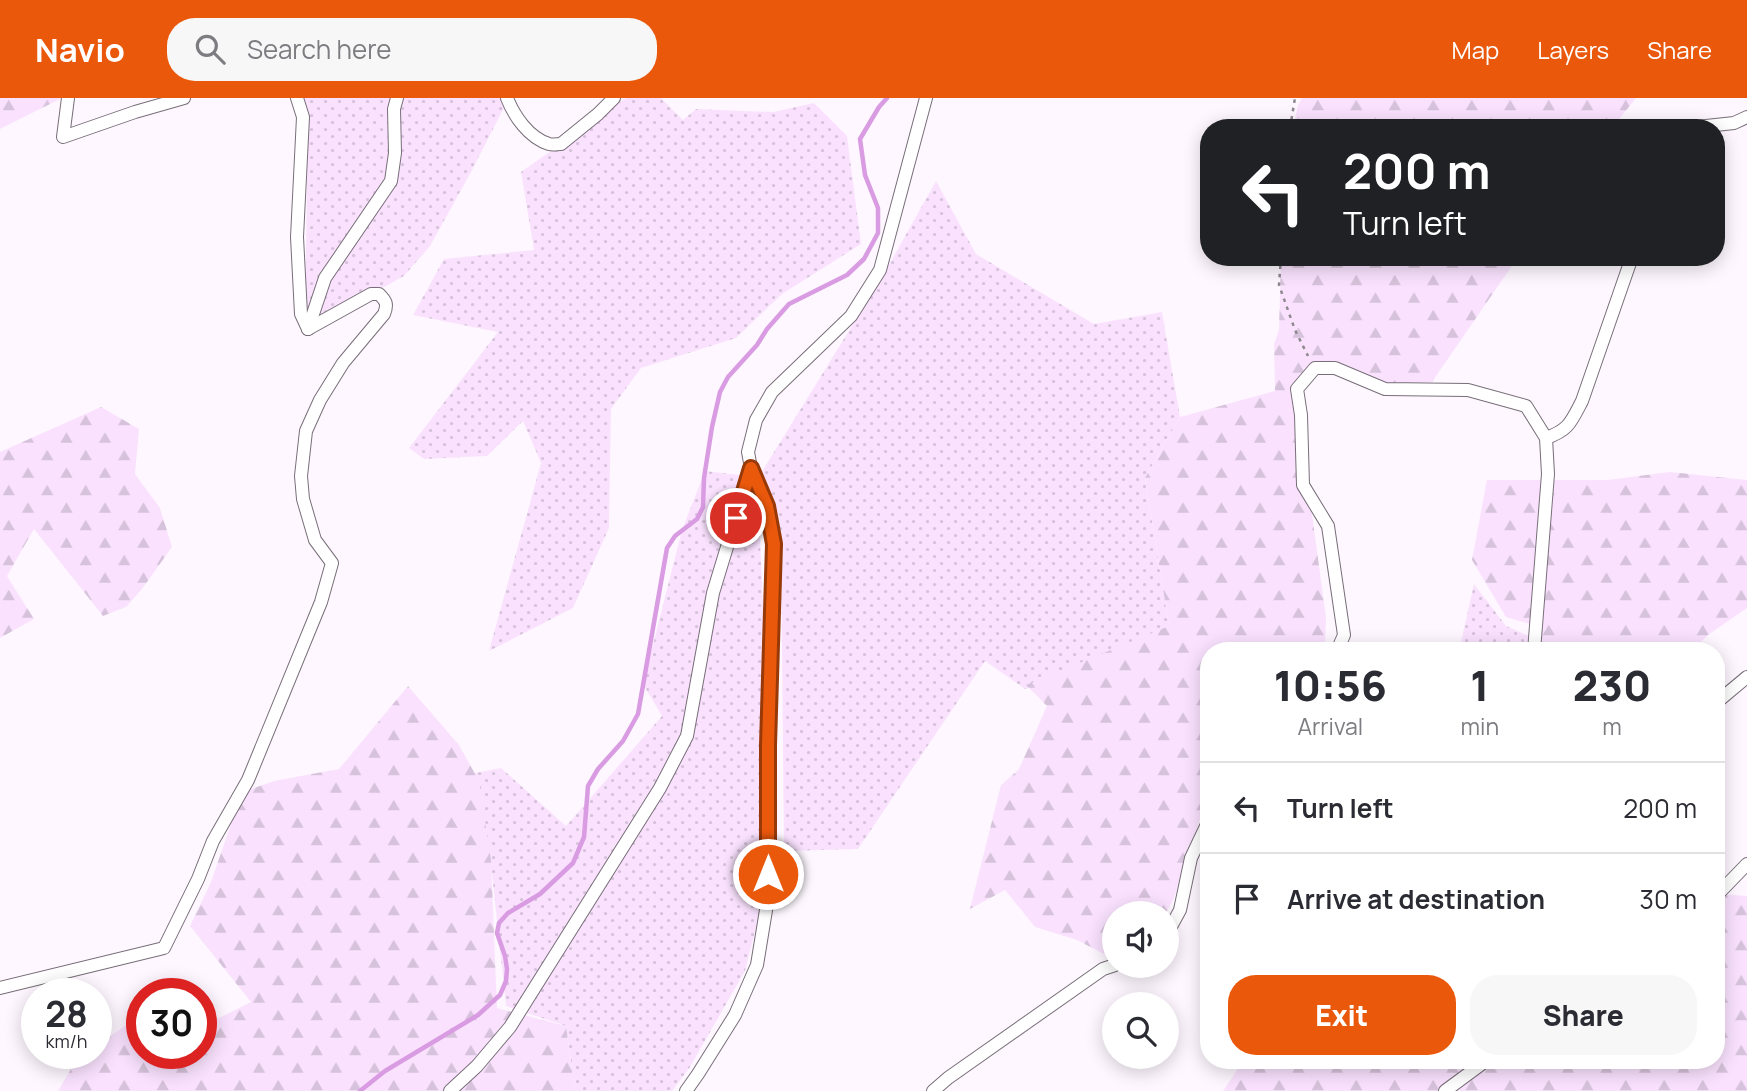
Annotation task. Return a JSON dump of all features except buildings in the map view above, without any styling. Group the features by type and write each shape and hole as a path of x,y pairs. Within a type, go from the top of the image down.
{"street":[{"path":"68,98 63,136 135,111 184,98"},
{"path":"297,98 303,117 297,237 301,314 308,329"},
{"path":"308,329 325,278 391,181 395,153 394,109 397,98"},
{"path":"507,98 531,134 549,144 561,144 614,98"},
{"path":"685,1091 735,1015 757,965 768,898 768,745 774,544 767,506 751,468 748,452 756,420 772,392 850,316 880,270 926,98"},
{"path":"1725,124 1747,117"},
{"path":"1546,438 1561,433 1572,421 1582,401 1629,266"},
{"path":"0,988 164,948 213,842 248,780 321,602 332,564 315,540 303,499 300,476 306,430 320,400 343,363 384,313 386,300 379,294 371,295 308,329"},
{"path":"1341,642 1344,635 1328,526 1303,485 1301,415 1297,389 1314,368 1335,368 1385,389 1468,390 1526,407 1546,438 1548,474 1535,642"},
{"path":"450,1091 477,1066 510,1027 660,788 687,736 713,593 751,468"},
{"path":"1725,695 1747,677"},
{"path":"1179,912 1191,858 1200,839"},
{"path":"1725,886 1747,864"},
{"path":"933,1091 1102,970"},
{"path":"1445,1091 1475,1069"}],"path":[{"path":"1292,119 1295,98"},
{"path":"1280,266 1279,285 1295,330 1314,368"}],"green space":[{"path":"0,98 62,98 0,129"},
{"path":"303,98 509,98 430,246 404,276 308,329 305,322 308,109"},
{"path":"626,98 661,98 683,120 696,109 773,112 814,103 847,136 861,244 782,294 736,338 641,368 611,409 609,528 573,608 489,651 541,463 523,421 487,456 424,459 409,448 498,332 413,315 444,259 534,250 521,172"},
{"path":"1302,98 1636,98 1619,119 1295,119"},
{"path":"936,181 976,254 1094,324 1162,312 1180,417 1145,478 1169,626 1025,689 985,661 858,849 784,851 781,547 761,473 881,279"},
{"path":"1281,266 1512,266 1432,382 1379,387 1335,368 1294,382 1326,617 1325,642 1200,642 1200,819 1172,901 1102,901 1102,953 1077,940 1035,927 1005,890 970,909 1001,785 1019,769 1047,706 1026,685 1169,626 1145,478 1180,417 1275,391 1274,344 1279,330"},
{"path":"101,407 139,429 135,474 160,508 172,547 126,607 103,616 34,529 7,576 34,619 0,638 0,452"},
{"path":"705,471 747,476 759,520 775,853 745,971 690,1067 672,1091 575,1091 566,1026 506,1006 492,874 475,773 501,768 566,826 662,716 643,684 682,530"},
{"path":"1670,472 1747,480 1747,608 1701,642 1535,642 1537,626 1506,617 1472,560 1487,480 1607,480"},
{"path":"1474,584 1506,626 1529,636 1528,642 1461,642"},
{"path":"408,686 459,745 479,781 491,860 497,1008 566,1026 575,1091 58,1091 71,1069 112,1069 112,1035 126,1025 126,1069 217,1069 217,1019 251,1002 190,926 211,882 242,792 274,781 339,769"},
{"path":"1725,894 1747,896 1747,1091 1223,1091 1238,1069 1725,1069"}],"waterway":[{"path":"360,1091 385,1071 478,1015 500,995 506,981 507,969 497,933 499,923 508,913 540,894 573,863 584,837 588,786 598,769 623,741 638,714 667,548 675,536 697,519 703,507 704,478 720,392 728,377 789,304 847,275 864,259 878,233 878,208 865,175 860,139 887,98"}],"route":[{"path":"736,518 751,468 767,506 774,544 768,745 768,874"}]}
